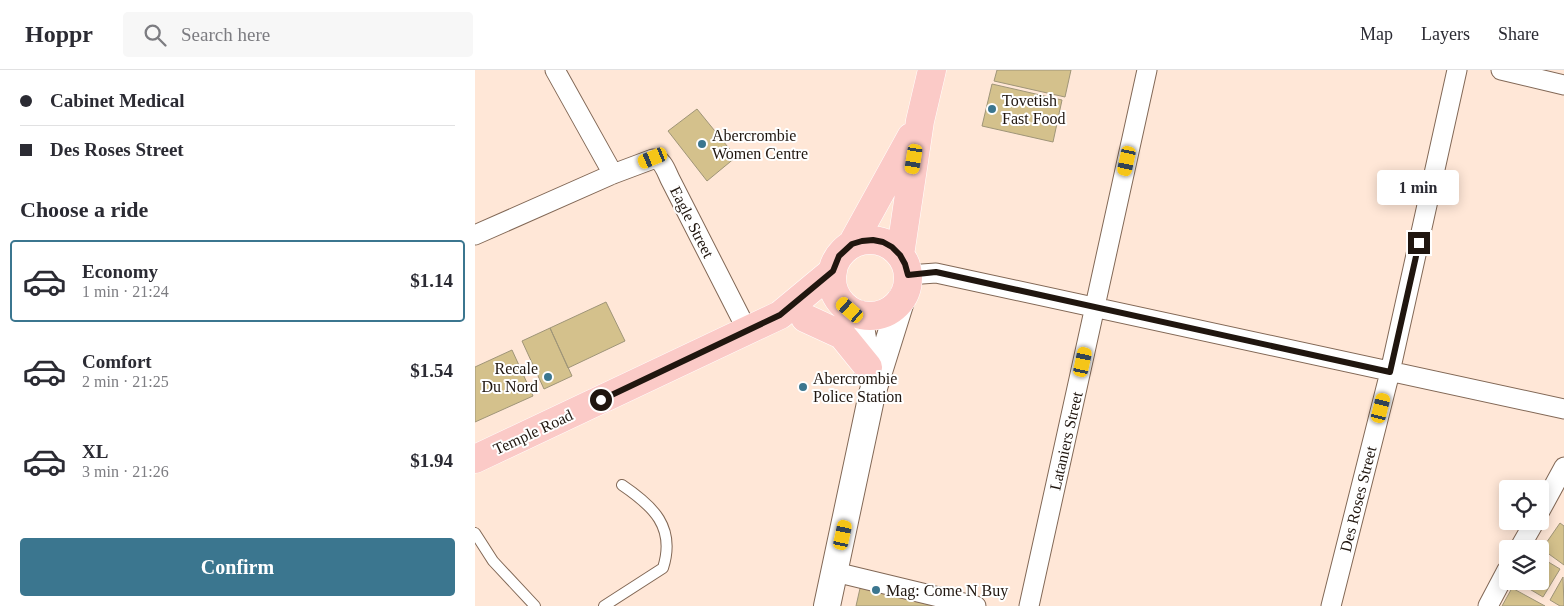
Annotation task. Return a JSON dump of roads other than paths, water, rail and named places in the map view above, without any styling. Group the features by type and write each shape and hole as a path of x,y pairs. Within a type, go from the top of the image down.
{"main road":[{"path":"827,606 872,394 903,276 920,121 933,70"},
{"path":"852,244 873,240 883,242 892,247 903,276 888,311 869,316 854,312 841,302 835,293 832,282 833,271 839,256 852,244 920,121"},
{"name":"Temple Road","path":"793,316 833,271"},
{"path":"854,312 868,367 872,394"},
{"name":"Temple Road","path":"475,459 747,330 793,316 854,312"},
{"path":"793,316 842,334 868,367"}],"street":[{"path":"555,70 613,174"},
{"name":"Lataniers Street","path":"1029,606 1147,70"},
{"name":"Des Roses Street","path":"1331,606 1390,372 1457,70"},
{"path":"1501,70 1564,85"},
{"name":"Eagle Street","path":"475,235 613,174 653,158 657,159 662,163 747,330"},
{"path":"903,276 936,272 1564,409"},
{"path":"1549,502 1559,493 1564,467"},
{"path":"835,572 976,606"},
{"path":"1488,606 1499,585"}],"lane":[{"path":"604,606 663,568 667,557 668,545 666,534 659,518 641,498 622,485"},
{"path":"475,534 493,561 535,606"}],"place":[{"name":"Tovetish Fast Food","path":"992,109"},
{"name":"Abercrombie Women Centre","path":"702,144"},
{"name":"Recale Du Nord","path":"548,377"},
{"name":"Abercrombie Police Station","path":"803,387"},
{"name":"Mag: Come N Buy","path":"876,590"}]}
